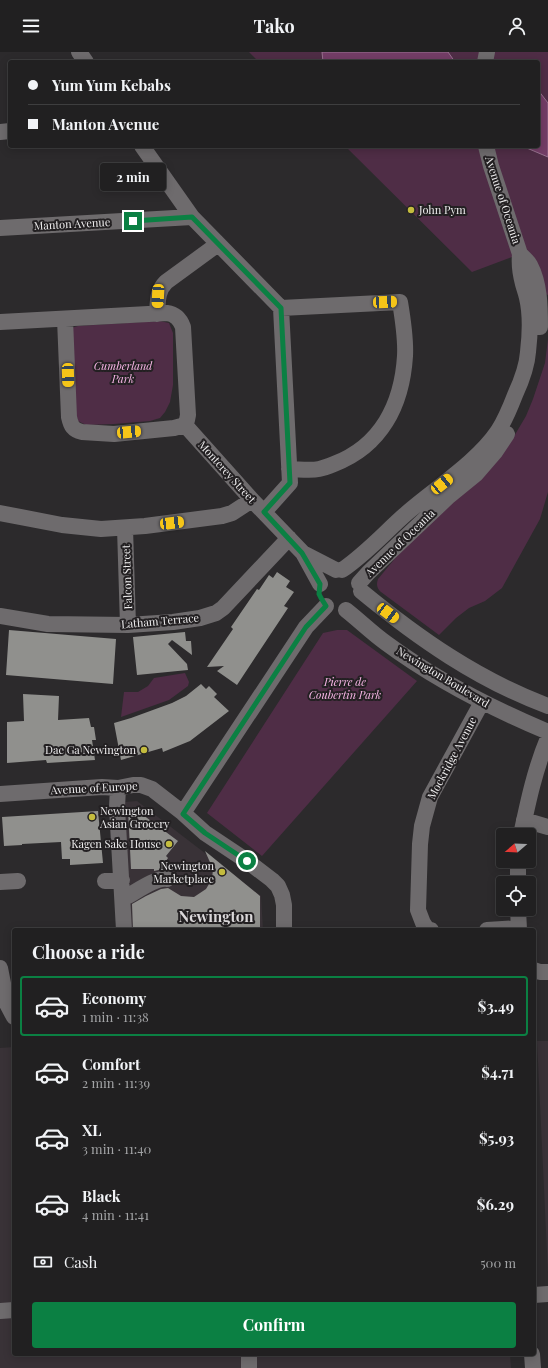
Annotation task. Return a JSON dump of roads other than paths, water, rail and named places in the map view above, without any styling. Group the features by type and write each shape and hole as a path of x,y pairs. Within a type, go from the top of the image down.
{"street":[{"path":"143,148 192,217 281,308 290,483 264,512"},
{"name":"Avenue of Oceania","path":"339,570 358,559 408,512 488,444 506,417 521,383 528,352 529,310 519,267 520,254 490,166 486,148"},
{"name":"Manton Avenue","path":"0,228 192,217"},
{"path":"157,314 160,288 218,244"},
{"name":"Avenue of Oceania","path":"360,587 368,574 481,468 495,452 512,427 525,400 533,378 538,356 540,313 538,291 530,264 520,254"},
{"path":"281,308 400,302 405,339 404,371 399,393 390,416 380,431 367,445 346,459 319,470 289,470"},
{"path":"0,322 172,314 181,322 183,327 188,414 185,424 174,428 114,434 82,432 76,431 72,428 69,417 65,319"},
{"name":"Monterey Street","path":"185,424 252,500 302,553 320,584"},
{"path":"0,513 62,526 125,528 222,516 232,513 252,500"},
{"name":"Falcon Street","path":"125,528 128,625"},
{"name":"Latham Terrace","path":"0,616 48,624 128,625 180,621 209,616 223,608 289,538"},
{"name":"Monterey Street","path":"302,553 339,570"},
{"path":"339,570 353,574 360,587 360,597 352,607 346,610 336,611 326,606 321,598 319,594 320,584 326,575 339,570"},
{"name":"Newington Boulevard","path":"360,587 398,621 455,661 524,697 548,706"},
{"path":"183,814 306,627 326,606"},
{"name":"Newington Boulevard","path":"346,610 387,644 443,680 482,702 548,732"},
{"name":"Mockridge Avenue","path":"426,928 418,910 422,826 430,797 482,702"},
{"path":"548,738 536,771 522,828 548,827"},
{"name":"Avenue of Europe","path":"0,794 102,787 118,788 133,785 141,785 152,789 205,833 247,861 278,886 284,905 284,928"},
{"path":"118,788 117,807 124,928"},
{"path":"128,896 156,880 164,878 167,879"},
{"path":"105,880 122,880"},
{"path":"0,882 18,881"},
{"path":"518,916 519,928"},
{"path":"0,968 7,1004 12,1013"},
{"path":"536,971 548,972"},
{"path":"0,1013 12,1021"},
{"path":"536,1295 548,1294"},
{"path":"0,1311 12,1310"},
{"path":"248,1356 249,1368"},
{"path":"532,1356 533,1368"}],"place":[{"name":"John Pym","path":"411,210"},
{"name":"Dae Ga Newington","path":"144,750"},
{"name":"Newington Asian Grocery","path":"92,817"},
{"name":"Kagen Sake House","path":"169,844"},
{"name":"Newington Marketplace","path":"222,872"}],"district":[{"name":"Newington","path":"216,917"}],"park label":[{"name":"Cumberland Park","path":"123,372"},
{"name":"Pierre de Coubertin Park","path":"345,688"}]}
